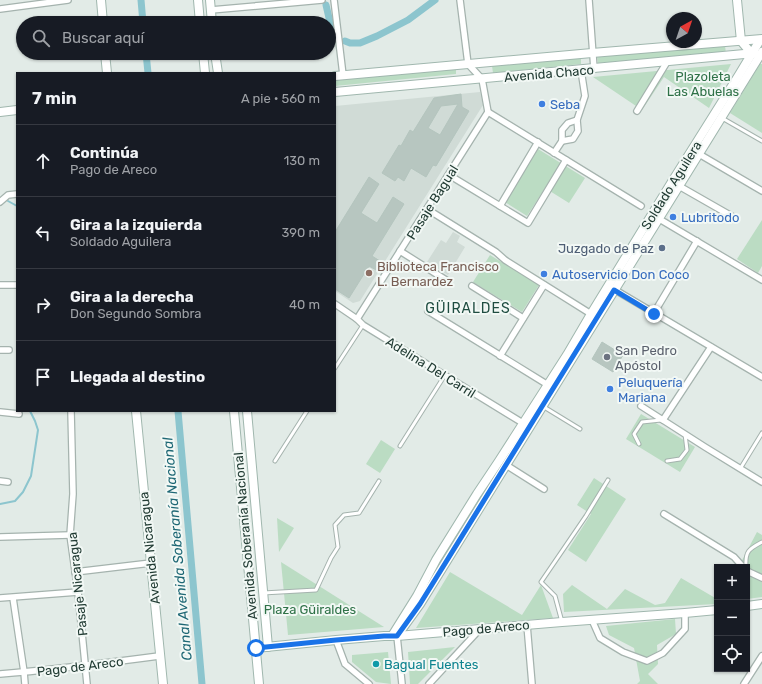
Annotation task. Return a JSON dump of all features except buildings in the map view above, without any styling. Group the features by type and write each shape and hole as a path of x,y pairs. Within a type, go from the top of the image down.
{"street":[{"path":"0,9 29,3 68,0"},
{"path":"101,0 102,16"},
{"path":"198,0 199,16"},
{"path":"210,0 211,16"},
{"path":"211,10 322,0"},
{"path":"334,0 335,16"},
{"path":"460,0 468,64 482,79 488,112 641,206"},
{"path":"589,0 594,68"},
{"path":"737,0 741,41 752,54"},
{"path":"336,30 339,75"},
{"name":"Avenida Chaco","path":"339,75 761,40"},
{"name":"Soldado Aguilera","path":"395,636 420,604 506,465 548,385 566,362 761,40"},
{"name":"Avenida Chaco","path":"336,92 762,53"},
{"name":"Soldado Aguilera","path":"655,217 679,186 762,53"},
{"path":"106,60 107,72"},
{"path":"204,60 205,72"},
{"path":"216,60 218,72"},
{"path":"637,112 667,62"},
{"path":"562,141 573,139 578,131 577,120 585,96 581,70"},
{"path":"0,112 16,110"},
{"name":"Pasaje Bagual","path":"357,320 488,112"},
{"path":"554,153 562,141 562,130 568,123 577,120"},
{"path":"500,206 538,142"},
{"path":"699,154 762,191"},
{"path":"449,175 528,224 566,160"},
{"path":"679,186 735,218"},
{"path":"0,202 8,195 16,194"},
{"path":"427,209 496,252 505,260 590,314"},
{"path":"655,217 762,280"},
{"path":"654,314 697,241"},
{"path":"400,252 446,280"},
{"path":"0,285 16,285"},
{"path":"500,356 544,285"},
{"path":"472,286 523,318"},
{"path":"611,288 762,377"},
{"name":"Soldado Aguilera","path":"395,636 436,560 477,494 526,425 542,406 590,314 611,288"},
{"name":"Adelina Del Carril","path":"336,305 363,325 526,425"},
{"path":"428,311 548,385"},
{"path":"663,420 711,347"},
{"path":"0,350 9,350"},
{"path":"641,406 762,482"},
{"path":"0,412 19,414"},
{"name":"Pasaje Nicaragua","path":"71,412 73,494 70,535 78,592 87,684"},
{"name":"Avenida Nicaragua","path":"136,412 159,656 163,684"},
{"name":"Avenida Soberanía Nacional","path":"234,412 259,684"},
{"name":"Avenida Soberanía Nacional","path":"247,412 268,647"},
{"path":"506,465 544,489"},
{"path":"0,481 8,482"},
{"path":"664,514 734,557 741,564"},
{"path":"0,537 70,535"},
{"path":"75,572 151,563"},
{"path":"750,572 762,578"},
{"path":"0,598 78,592"},
{"path":"13,598 25,684"},
{"path":"750,606 762,604"},
{"name":"Pago de Areco","path":"256,648 336,640 714,610"},
{"path":"592,620 600,638 623,652 647,661 663,653 685,629 685,613"},
{"path":"526,625 532,684"},
{"path":"429,684 480,629"},
{"path":"395,636 402,684"},
{"path":"336,640 346,664 369,684"},
{"name":"Pago de Areco","path":"0,674 85,666 159,656"},
{"path":"745,684 762,656"}],"lane":[{"path":"722,117 762,141"},
{"path":"336,366 363,325"},
{"path":"400,446 445,375"},
{"path":"542,406 580,430"},
{"path":"275,461 306,412"},
{"path":"639,444 634,434 642,422 663,420"},
{"path":"667,461 680,459 686,450 685,434"},
{"path":"740,469 762,434"},
{"path":"562,622 554,596 541,582 586,516 608,480"},
{"path":"263,593 316,590 331,558 338,547 335,525 344,515 359,513 379,481"},
{"path":"745,564 750,548 762,542"}],"shaded area":[{"path":"480,92 483,105 360,301 353,303 336,292 336,106"},
{"path":"453,232 460,236 457,242 465,247 448,275 427,262 441,240 446,243"}],"green space":[{"path":"725,46 726,53 598,63 597,56 702,48"},
{"path":"581,57 581,64 493,73 492,66"},
{"name":"Plazoleta Las Abuelas","path":"731,64 709,108 664,77 642,110 593,77"},
{"path":"760,64 762,64 762,133 730,113"},
{"path":"456,68 456,74 336,86 336,79"},
{"path":"538,149 585,178 569,203 545,188 527,216 505,202"},
{"path":"762,220 762,266 758,273 737,259"},
{"path":"490,255 539,285 522,312 473,282"},
{"path":"641,414 695,447 680,472 626,439"},
{"path":"381,440 395,449 380,473 366,464"},
{"path":"499,464 502,465 408,618 406,617"},
{"path":"594,478 626,499 586,562 568,550 591,514 577,505"},
{"path":"277,518 294,528 279,552"},
{"path":"757,532 762,535 762,597 750,599 750,564 740,564"},
{"name":"Plaza Güiraldes","path":"281,562 384,627 288,635"},
{"path":"450,572 522,615 541,585 553,618 416,628"},
{"path":"681,578 714,597 714,604 564,612 563,594 572,585 607,609 625,589 655,605 665,603"},
{"path":"675,619 676,634 657,645 658,664 648,674 658,684 637,684 640,681 634,648 609,635 606,626"},
{"path":"455,647 418,684 410,684 408,652"},
{"path":"388,652 391,684 376,682 352,662 352,655"}],"waterway":[{"name":"Canal Avenida Soberanía Nacional","path":"141,0 142,16"},
{"path":"345,41 350,43 360,43 377,36 408,20 435,0"},
{"path":"326,5 329,16"},
{"name":"Canal Avenida Soberanía Nacional","path":"147,60 148,72"},
{"path":"8,201 16,205"},
{"path":"0,504 15,501 23,492 31,476 38,430 30,412"},
{"name":"Canal Avenida Soberanía Nacional","path":"178,412 202,684"}],"place":[{"name":"Seba","path":"542,104"},
{"name":"Lubritodo","path":"673,217"},
{"name":"Juzgado de Paz","path":"662,248"},
{"name":"Biblioteca Francisco L. Bernardez","path":"369,273"},
{"name":"Autoservicio Don Coco","path":"544,274"},
{"name":"San Pedro Apóstol","path":"607,357"},
{"name":"Peluquería Mariana","path":"610,389"},
{"name":"Bagual Fuentes","path":"376,664"}],"district":[{"name":"GÜIRALDES","path":"468,308"}],"route":[{"path":"256,648 397,636 420,604 614,290 654,314"}]}
